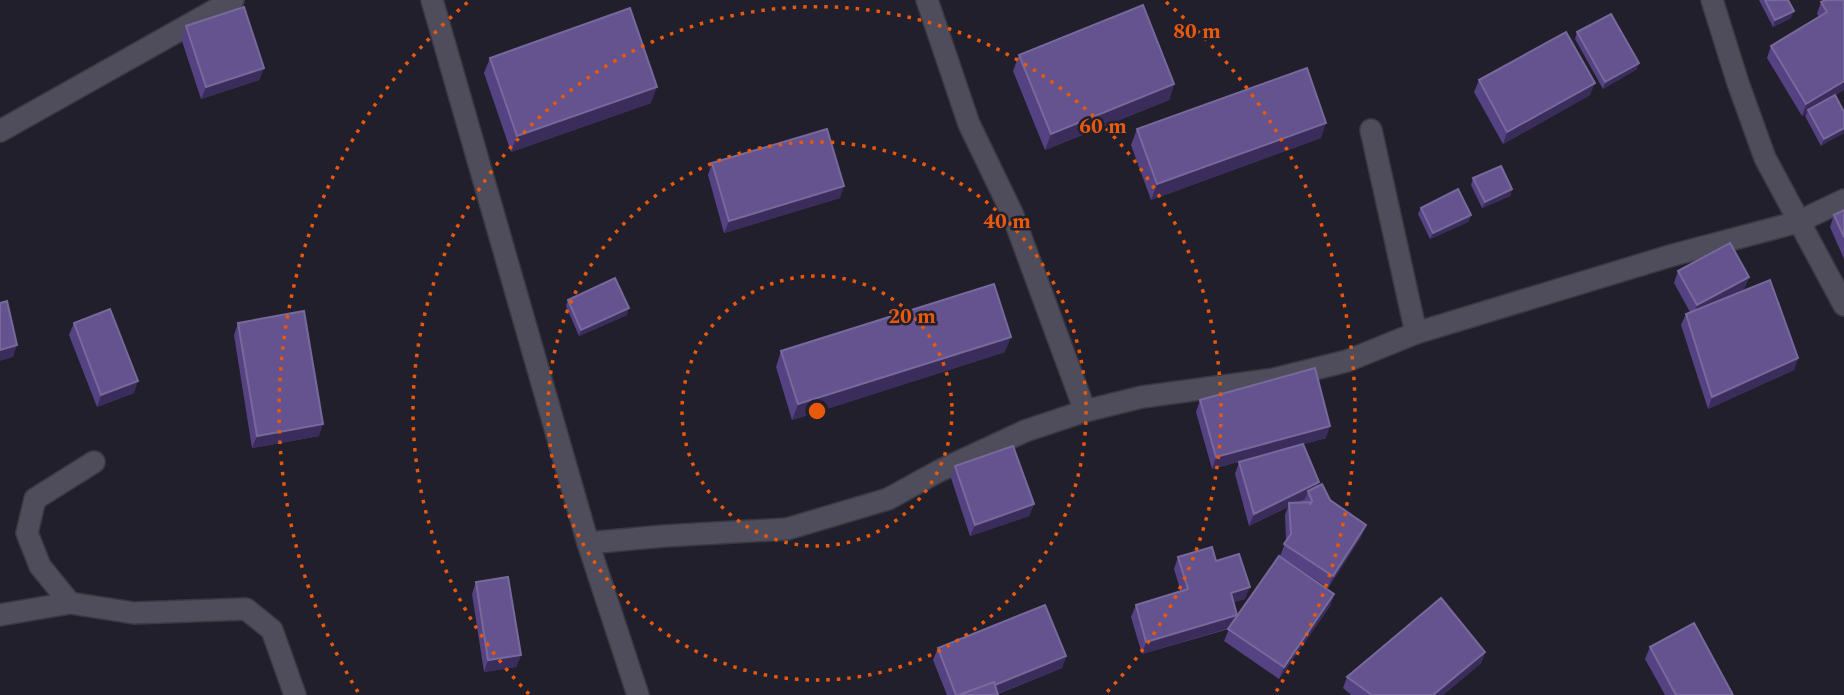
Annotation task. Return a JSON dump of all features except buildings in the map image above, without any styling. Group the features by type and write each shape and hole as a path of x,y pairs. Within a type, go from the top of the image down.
{"street":[{"path":"0,131 233,0"},
{"path":"432,0 588,543 638,695"},
{"path":"927,0 969,124 1012,213 1085,411"},
{"path":"1713,0 1738,83 1765,158 1844,305"},
{"path":"1371,130 1416,333"},
{"path":"588,543 787,529 888,499 939,471 1025,431 1085,411 1142,397 1274,379 1347,361 1416,333 1673,255 1798,222 1844,200"},
{"path":"70,603 40,566 27,533 35,499 94,463"},
{"path":"0,615 70,603 134,613 246,609 272,630 295,695"}]}
